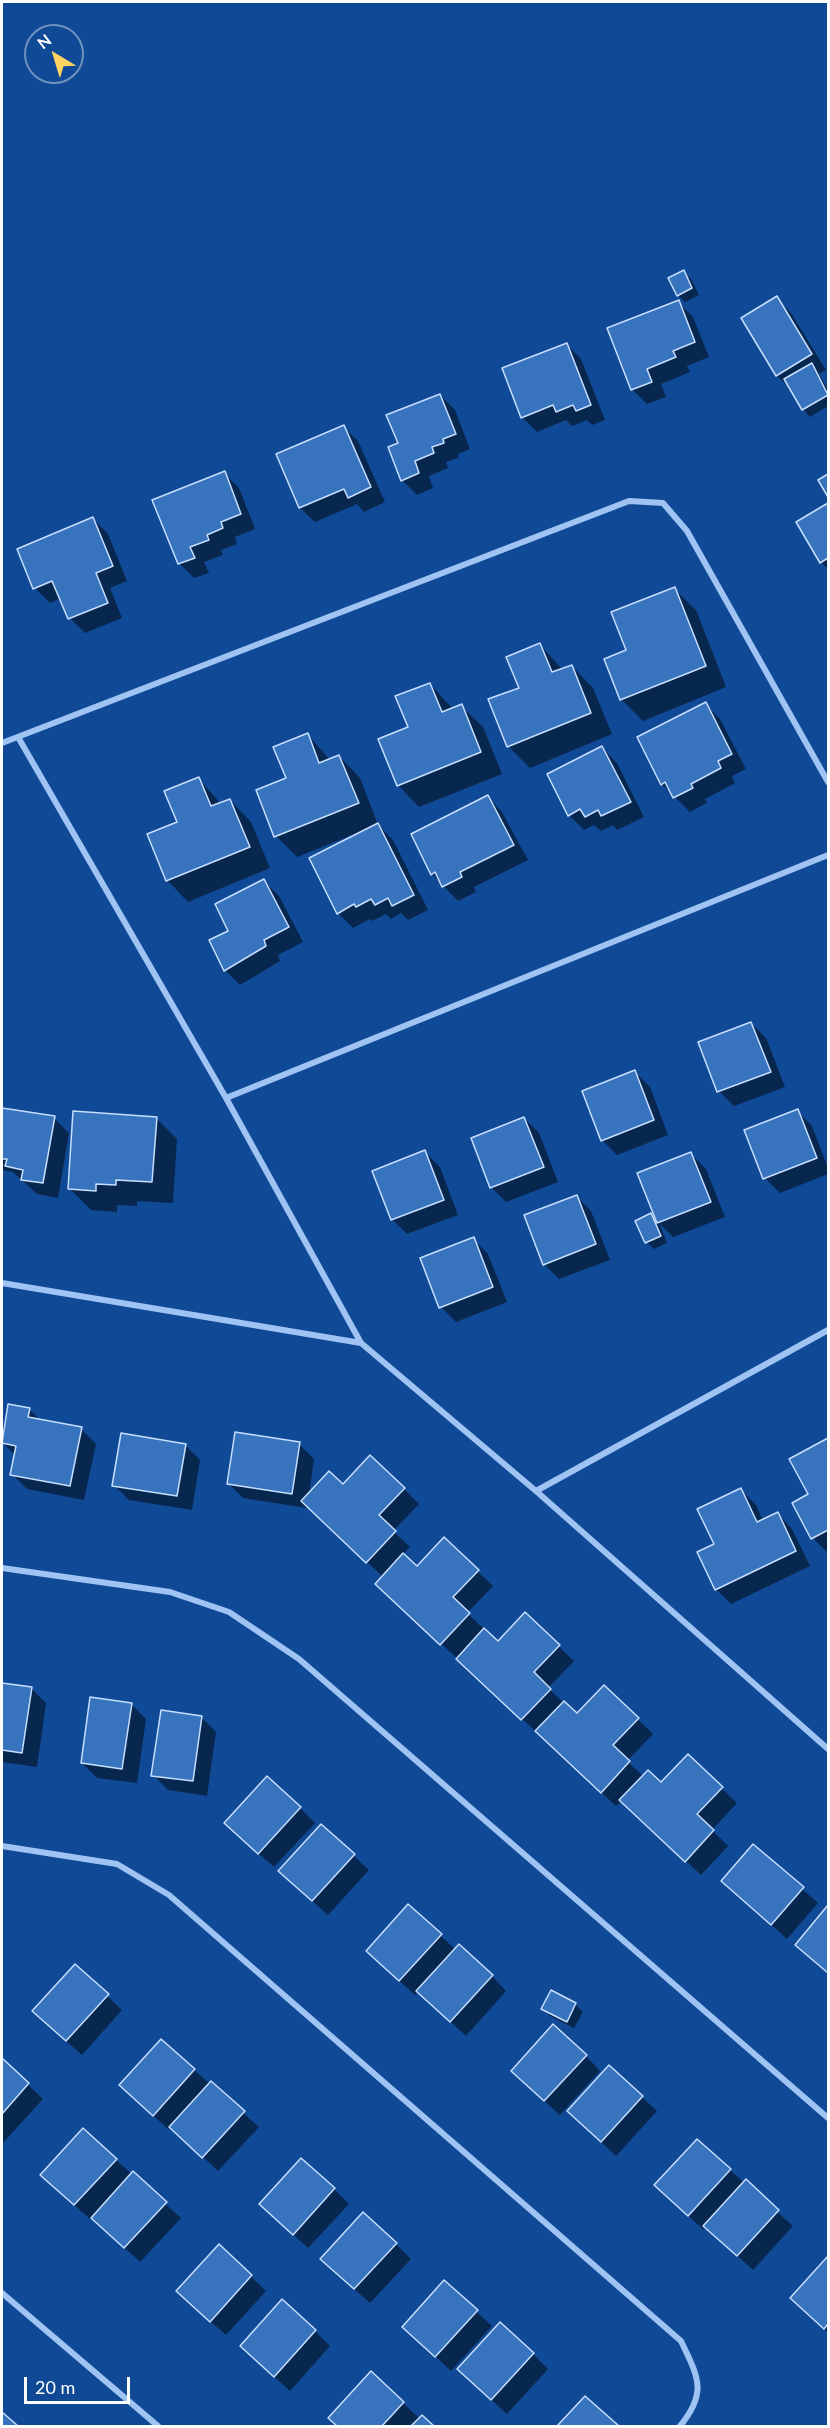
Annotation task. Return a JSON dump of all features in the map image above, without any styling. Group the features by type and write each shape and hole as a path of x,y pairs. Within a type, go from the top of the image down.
{"street":[{"path":"2,743 629,501 663,502 687,531 828,782"},
{"path":"18,737 226,1098 361,1342 536,1491 828,1749"},
{"path":"226,1098 828,855"},
{"path":"2,1283 361,1342"},
{"path":"536,1491 828,1330"},
{"path":"2,1568 170,1592 229,1611 299,1659 828,2118"},
{"path":"2,1846 117,1864 169,1895 681,2341 698,2379 693,2410 680,2427"},
{"path":"2,2293 158,2427"}],"building":[{"path":"684,270 692,288 677,296 668,278"},
{"path":"777,296 812,354 776,376 741,318"},
{"path":"679,300 695,342 673,351 676,357 647,369 652,382 631,390 607,328"},
{"path":"567,343 591,405 576,411 573,405 556,412 553,405 521,418 502,368"},
{"path":"812,363 828,395 802,410 784,379"},
{"path":"440,394 456,434 443,439 444,443 432,447 434,453 415,461 419,473 401,481 388,447 398,443 386,415"},
{"path":"344,425 371,487 348,498 344,489 299,508 276,454"},
{"path":"225,471 241,514 221,522 223,528 207,535 209,540 190,547 195,558 178,564 152,500"},
{"path":"828,474 828,497 818,480"},
{"path":"828,503 828,558 820,563 796,522"},
{"path":"93,517 113,566 96,573 108,603 68,619 52,581 33,589 17,549"},
{"path":"675,587 706,666 620,700 604,659 626,650 611,612"},
{"path":"540,643 552,672 572,665 591,713 507,747 488,699 519,688 506,657"},
{"path":"430,683 442,712 462,704 481,752 397,786 378,739 408,727 395,696"},
{"path":"706,702 732,754 718,761 721,768 691,784 693,788 673,798 665,782 661,785 637,737"},
{"path":"308,733 319,763 339,755 359,803 274,837 256,790 286,778 273,747"},
{"path":"602,746 631,802 601,816 598,810 585,817 580,809 568,816 547,774"},
{"path":"199,777 211,806 230,799 250,847 166,881 147,834 177,822 164,791"},
{"path":"488,795 514,845 460,872 462,877 442,887 435,872 431,875 411,834"},
{"path":"378,823 414,895 392,906 388,898 375,905 371,899 356,907 354,904 337,914 309,858"},
{"path":"264,879 289,927 264,940 266,946 224,971 209,940 228,931 215,904"},
{"path":"751,1022 771,1072 717,1092 698,1042"},
{"path":"635,1070 654,1120 601,1141 582,1091"},
{"path":"2,1108 55,1116 43,1183 21,1180 23,1170 5,1166 7,1159 2,1159"},
{"path":"798,1109 817,1158 763,1179 744,1130"},
{"path":"73,1111 157,1117 152,1182 116,1180 116,1185 96,1184 96,1191 68,1189"},
{"path":"524,1117 544,1167 490,1188 471,1138"},
{"path":"425,1150 444,1200 391,1220 372,1171"},
{"path":"691,1152 711,1202 657,1223 637,1173"},
{"path":"577,1195 596,1244 543,1265 524,1215"},
{"path":"651,1213 661,1236 645,1243 635,1221"},
{"path":"474,1237 493,1287 439,1308 420,1258"},
{"path":"8,1404 30,1408 28,1417 82,1427 70,1486 10,1475 16,1446 2,1443"},
{"path":"235,1432 300,1442 292,1494 227,1484"},
{"path":"121,1433 186,1444 177,1496 112,1486"},
{"path":"828,1438 828,1530 811,1539 792,1503 808,1494 789,1459"},
{"path":"370,1455 405,1488 379,1515 396,1531 366,1563 301,1501 329,1471 343,1484"},
{"path":"741,1488 757,1522 778,1512 796,1551 715,1590 697,1552 714,1544 697,1509"},
{"path":"444,1537 479,1570 453,1597 470,1613 440,1645 375,1584 403,1553 417,1566"},
{"path":"525,1612 560,1645 534,1672 551,1689 521,1720 456,1659 484,1628 498,1641"},
{"path":"2,1683 32,1687 22,1753 2,1750"},
{"path":"604,1685 639,1718 613,1745 630,1761 601,1793 535,1731 564,1701 577,1713"},
{"path":"90,1697 132,1703 122,1769 81,1763"},
{"path":"161,1710 202,1716 193,1781 151,1776"},
{"path":"688,1754 723,1787 697,1814 714,1830 685,1862 619,1800 648,1770 661,1782"},
{"path":"267,1776 301,1807 258,1854 224,1823"},
{"path":"321,1824 355,1854 312,1901 278,1871"},
{"path":"753,1844 804,1887 771,1925 721,1881"},
{"path":"408,1904 442,1934 399,1981 366,1951"},
{"path":"828,1905 828,1973 795,1945"},
{"path":"459,1944 493,1975 450,2022 416,1991"},
{"path":"75,1964 109,1994 66,2041 32,2011"},
{"path":"551,1990 576,2003 567,2022 541,2009"},
{"path":"553,2024 587,2055 544,2101 511,2071"},
{"path":"161,2039 195,2069 153,2116 119,2085"},
{"path":"2,2058 29,2083 2,2114"},
{"path":"609,2065 643,2096 601,2142 567,2111"},
{"path":"211,2081 245,2111 202,2158 169,2127"},
{"path":"83,2128 117,2159 74,2205 40,2175"},
{"path":"697,2139 731,2169 688,2216 654,2185"},
{"path":"301,2158 335,2188 293,2235 259,2204"},
{"path":"133,2171 167,2202 124,2248 91,2218"},
{"path":"746,2179 779,2210 737,2256 703,2226"},
{"path":"363,2212 397,2243 354,2289 320,2259"},
{"path":"219,2244 252,2275 210,2322 176,2291"},
{"path":"828,2256 828,2324 824,2329 790,2298"},
{"path":"444,2280 478,2310 435,2357 402,2327"},
{"path":"282,2299 316,2330 274,2377 240,2346"},
{"path":"500,2322 534,2353 491,2400 457,2369"},
{"path":"371,2371 404,2402 382,2426 337,2426 328,2418"},
{"path":"585,2396 619,2426 557,2426"},
{"path":"2,2412 18,2426 2,2426"},
{"path":"422,2415 434,2426 411,2426"}]}
